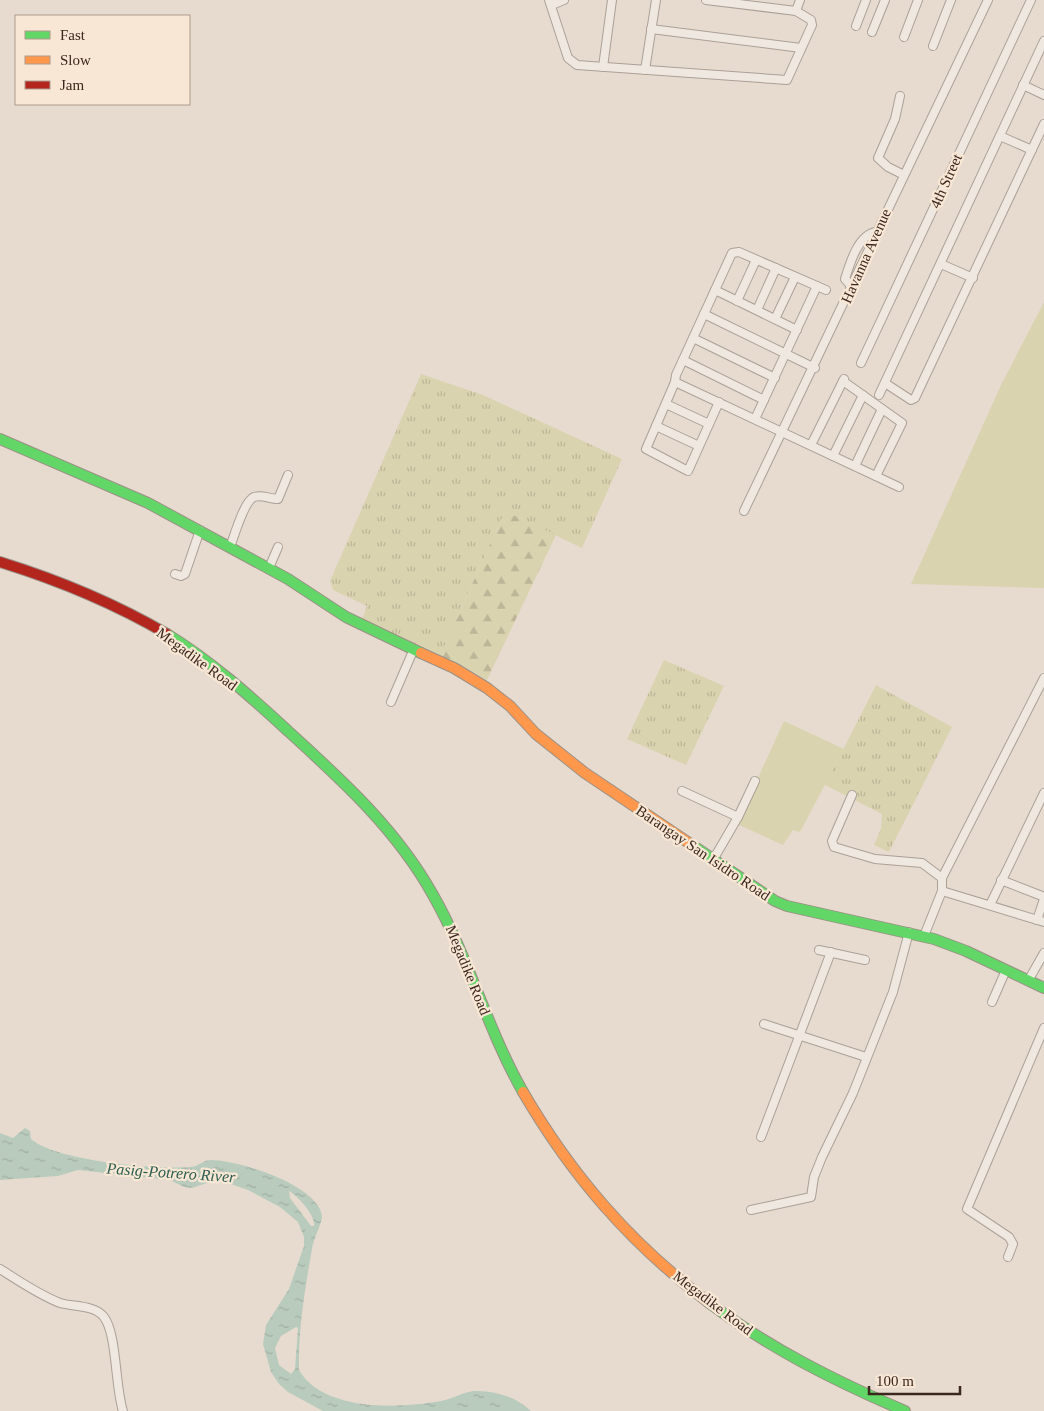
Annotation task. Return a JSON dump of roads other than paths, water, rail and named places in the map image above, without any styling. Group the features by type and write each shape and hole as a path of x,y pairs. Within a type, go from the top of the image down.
{"main road":[{"name":"Barangay San Isidro Road","path":"0,439 148,503 269,568 346,617 413,651 454,668 498,695 536,734 586,773 764,895 787,906 924,936 966,951 1044,988"},
{"name":"Megadike Road","path":"0,562 85,593 159,629 210,665 328,766 397,842 426,882 447,918 500,1046 518,1083 551,1139 598,1200 659,1262 744,1328 819,1372 905,1411"}],"street":[{"path":"564,0 551,3 568,58 577,65 786,80 812,25 811,20 796,11 706,0"},
{"path":"603,67 612,0"},
{"path":"645,70 656,0"},
{"path":"796,11 800,0"},
{"path":"856,26 866,0"},
{"path":"872,32 885,0"},
{"path":"904,37 918,0"},
{"path":"933,46 951,0"},
{"name":"Havanna Avenue","path":"744,511 815,368 876,232 988,0"},
{"name":"4th Street","path":"861,363 1031,0"},
{"path":"652,29 801,48"},
{"path":"879,395 1044,41"},
{"path":"1023,85 1044,95"},
{"path":"900,96 895,119 878,158 888,168 904,175"},
{"path":"885,383 910,400 915,398 1044,124"},
{"path":"1000,136 1032,150"},
{"path":"719,402 688,471 646,449 683,360 732,253 739,252 826,290"},
{"path":"737,301 756,260"},
{"path":"941,264 973,278"},
{"path":"757,310 776,268"},
{"path":"775,319 795,277"},
{"path":"755,419 817,286"},
{"path":"715,290 797,330"},
{"path":"704,314 815,368"},
{"path":"693,338 775,378"},
{"path":"683,360 764,400"},
{"path":"811,445 844,380 902,423 876,476"},
{"path":"675,382 900,487"},
{"path":"833,456 862,395"},
{"path":"666,404 709,424"},
{"path":"855,466 882,409"},
{"path":"656,426 699,446"},
{"path":"230,547 245,508 251,498 259,496 278,499 288,475"},
{"path":"175,574 181,576 185,574 200,530"},
{"path":"269,568 278,547"},
{"path":"391,702 413,651"},
{"path":"924,936 942,891 942,878 1044,678"},
{"path":"713,860 738,817 755,781"},
{"path":"682,791 738,817"},
{"path":"990,905 1044,792"},
{"path":"852,794 832,841 834,847 875,859 922,863 942,878"},
{"path":"942,891 1040,921 1044,899 1042,896 1001,880"},
{"path":"751,1210 811,1198 820,1163 853,1093 893,992 909,932"},
{"path":"819,950 865,960"},
{"path":"761,1137 831,952"},
{"path":"1028,981 1044,952"},
{"path":"992,1002 1006,970"},
{"path":"764,1024 866,1057"},
{"path":"1008,1257 1013,1244 1009,1237 967,1209 1044,1028"},
{"path":"0,1269 41,1294 61,1303 94,1310 104,1316 113,1348 116,1379 123,1411"}],"water":[{"name":"Pasig-Potrero River","path":"25,1128 30,1131 31,1139 44,1147 83,1158 131,1165 174,1168 196,1166 208,1160 223,1161 239,1164 275,1176 307,1194 317,1205 322,1216 312,1249 301,1324 299,1370 310,1383 325,1393 343,1400 362,1404 383,1406 423,1404 445,1400 474,1391 482,1391 505,1395 531,1411 323,1411 288,1392 279,1384 271,1372 263,1344 266,1325 289,1289 304,1246 304,1237 298,1222 280,1207 248,1190 228,1183 213,1181 192,1188 184,1187 170,1180 78,1170 58,1176 0,1180 0,1133 13,1138","holes":["289,1191 306,1207 312,1217 314,1226 311,1226 290,1198","296,1327 298,1328 295,1369 291,1374 279,1365 275,1348 281,1336"]}]}
